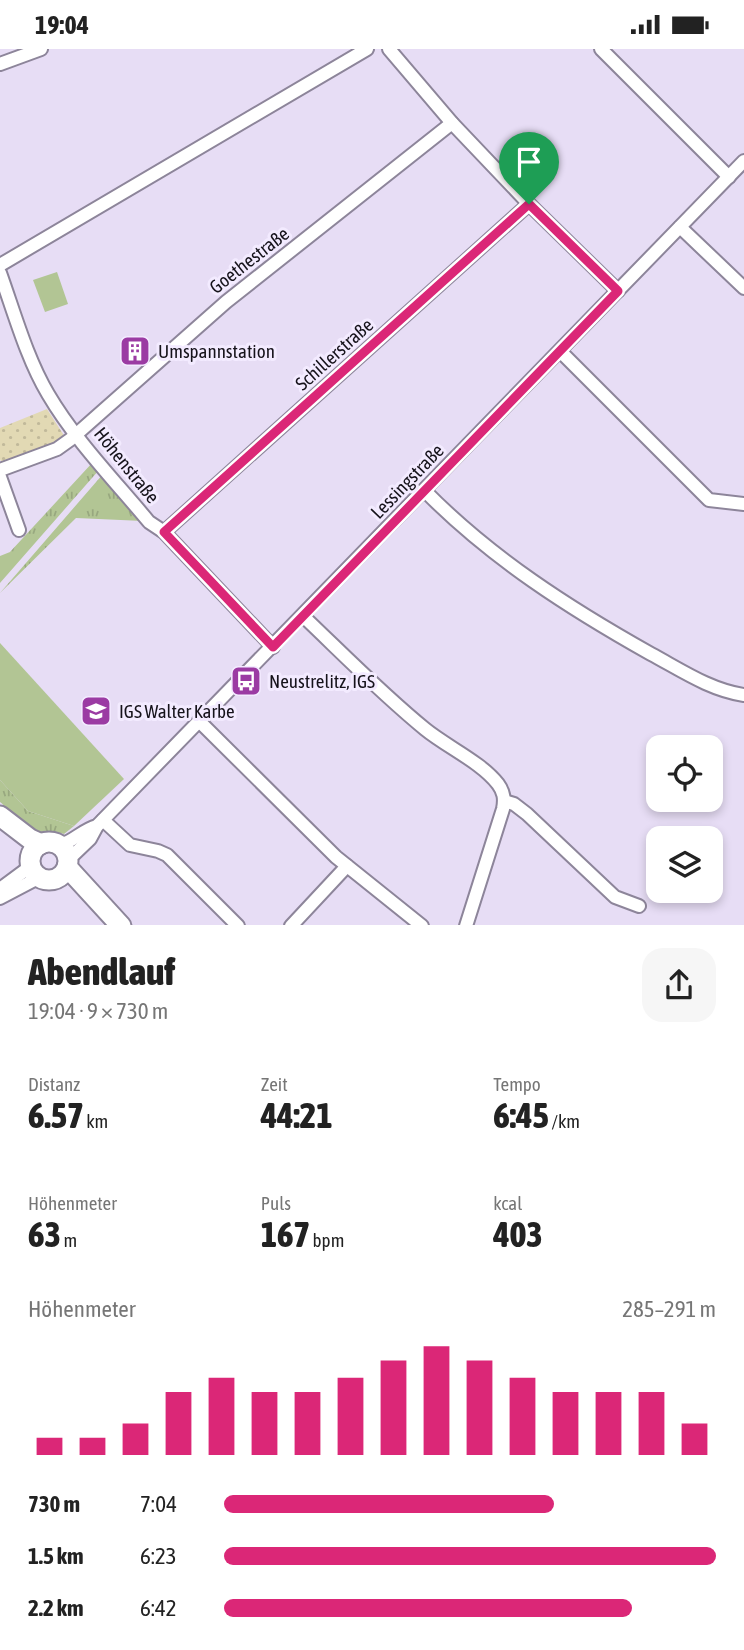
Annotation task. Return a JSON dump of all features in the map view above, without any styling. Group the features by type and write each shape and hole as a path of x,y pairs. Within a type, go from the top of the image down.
{"street":[{"path":"0,64 41,49"},
{"path":"0,265 367,49"},
{"path":"389,49 452,123 529,204 618,291"},
{"path":"601,49 729,177"},
{"name":"Goethestraße","path":"0,470 57,449 77,434 226,302 452,123"},
{"name":"Lessingstraße","path":"0,889 90,839 100,823 744,161"},
{"name":"Schillerstraße","path":"164,532 529,204"},
{"path":"680,227 744,288"},
{"name":"Höhenstraße","path":"0,273 36,372 47,394 149,521 164,532 273,647"},
{"path":"560,351 709,500 744,504"},
{"path":"0,477 19,530"},
{"path":"425,491 481,542 569,606 715,688 744,695"},
{"path":"303,615 405,712 501,788 504,801 466,925"},
{"path":"200,722 347,866 421,925"},
{"path":"504,801 514,804 527,814 615,897 639,906"},
{"path":"0,816 30,839 49,862"},
{"path":"100,823 130,845 167,855 237,925"},
{"path":"0,827 107,908 119,923"},
{"name":"Lessingstraße","path":"0,898 49,862"},
{"path":"292,925 347,866"}],"green space":[{"path":"57,272 68,304 45,312 33,280"},
{"path":"93,462 99,470 0,583 0,556 10,552"},
{"path":"103,474 143,521 76,518 0,593"},
{"path":"0,643 124,779 74,826 28,811 0,780"},
{"path":"0,780 28,811 74,826 64,834 43,833 31,829 0,802"}],"sand":[{"path":"47,409 65,437 55,445 2,464 0,428"}],"place":[{"name":"Umspannstation","path":"135,351"},
{"name":"Neustrelitz, IGS","path":"246,681"},
{"name":"IGS Walter Karbe","path":"96,711"}],"route":[{"path":"529,204 618,291 273,647 164,532 529,204"}]}
